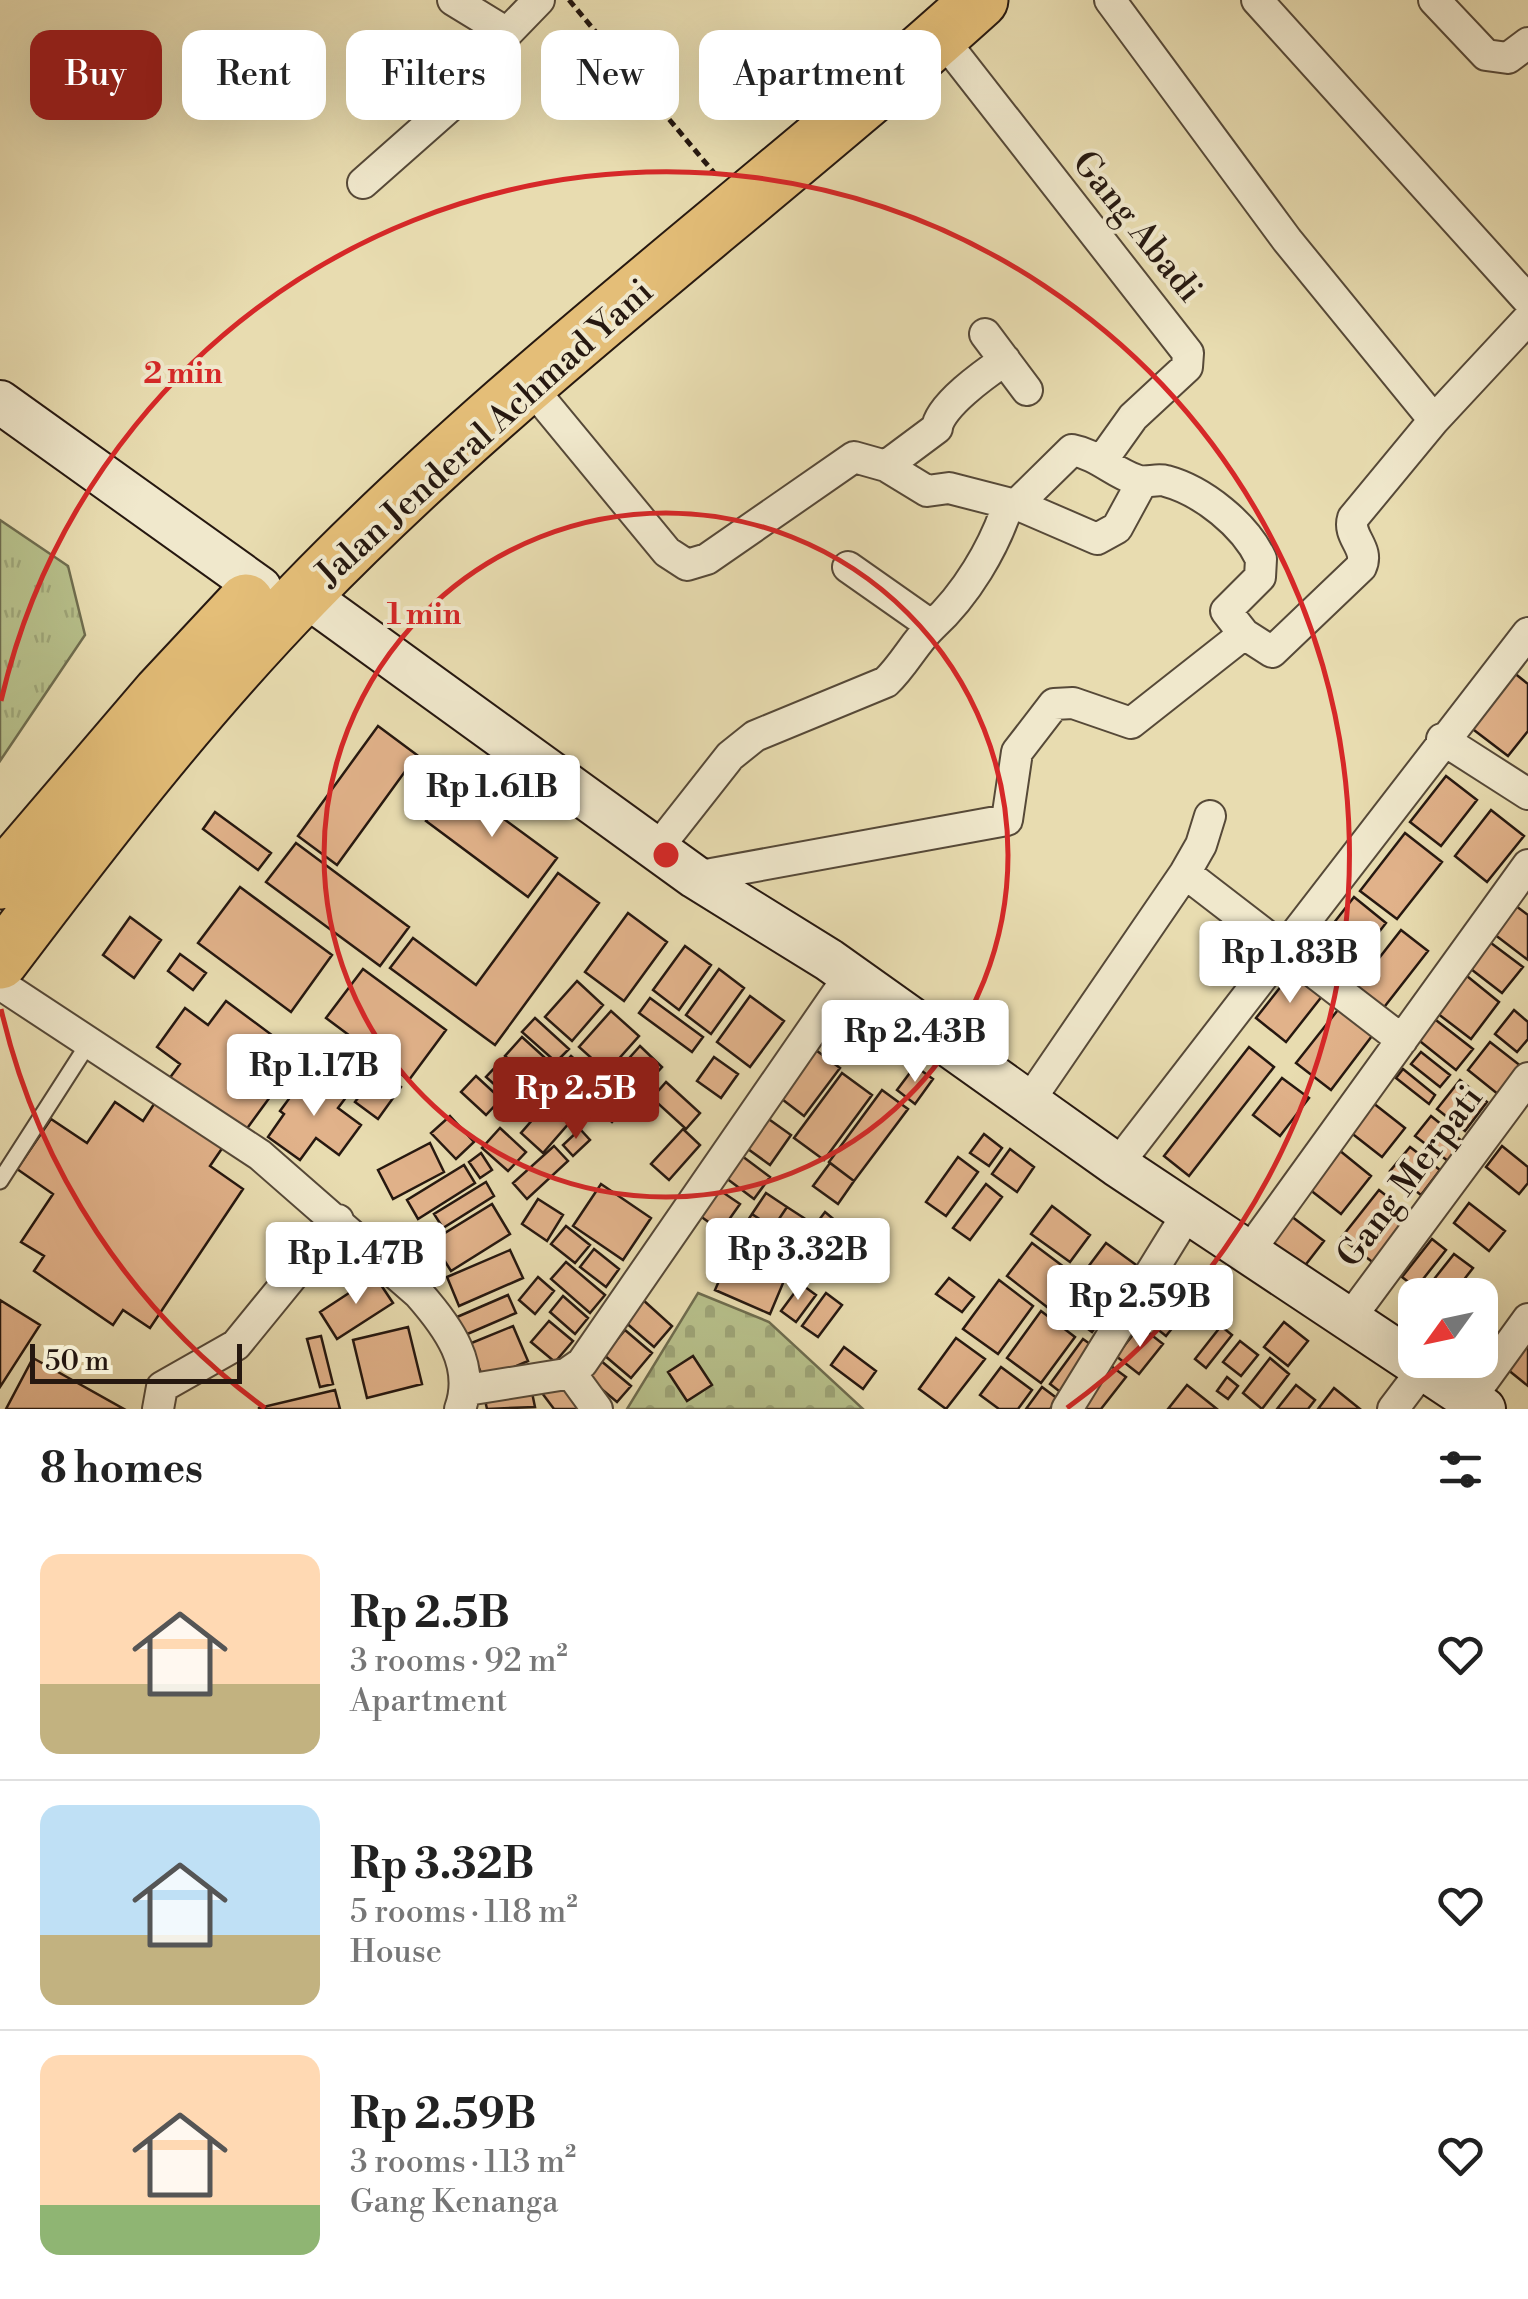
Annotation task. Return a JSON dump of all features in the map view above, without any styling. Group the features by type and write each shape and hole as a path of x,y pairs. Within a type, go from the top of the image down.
{"highway":[{"name":"Jalan Jenderal Achmad Yani","path":"923,30 980,0"},
{"name":"Jalan Jenderal Achmad Yani","path":"0,961 282,590 472,392 719,179 799,120"},
{"name":"Jalan Jenderal Achmad Yani","path":"0,880 161,693 530,386 821,120"}],"street":[{"path":"453,0 502,30"},
{"path":"510,30 539,0"},
{"path":"1110,0 1287,240 1434,420"},
{"path":"1257,0 1528,300"},
{"path":"1434,0 1486,55 1508,58 1528,43"},
{"name":"Gang Abadi","path":"941,64 1188,353 1187,368 1133,418 1103,459"},
{"path":"363,183 433,120"},
{"path":"656,850 739,748 781,723 886,682 932,626 950,611 1012,505 1072,450 1103,459 1142,482 1168,481 1229,517 1255,546 1261,559 1260,577 1226,611 1244,634 1272,652 1362,567 1364,552 1352,531 1354,518 1434,420 1528,319"},
{"path":"986,334 1028,390"},
{"path":"886,466 936,428 938,418 975,380 1004,360"},
{"path":"530,386 667,552 688,565 707,559 854,457 886,466 928,491 949,488 1012,505 1097,538 1117,528 1142,482"},
{"path":"0,402 282,590 696,878 850,975 1118,1165 1398,1350"},
{"path":"848,566 932,626"},
{"path":"1118,1165 1442,739 1528,633"},
{"path":"696,878 1019,816 1018,752 1054,704 1073,703 1131,723 1244,634"},
{"path":"1442,739 1528,794"},
{"path":"1030,1101 1185,873 1201,845 1210,816"},
{"path":"1250,1250 1528,865"},
{"path":"1185,873 1402,1040"},
{"path":"0,984 260,1156 338,1220 441,1318 460,1357 463,1400 570,1372 582,1364 850,975"},
{"name":"Gang Merpati","path":"1350,1318 1528,1078"},
{"path":"1067,1409 1190,1212"},
{"path":"158,1409 162,1386 236,1345 338,1220"},
{"path":"1439,1378 1477,1404 1528,1319"},
{"path":"570,1372 597,1409"},
{"path":"1393,1409 1416,1378"}],"lane":[{"path":"0,1181 90,1042"}],"path":[{"path":"569,0 719,179"}],"green space":[{"path":"0,520 68,566 85,635 0,761"},
{"path":"698,1293 769,1322 863,1409 627,1409"}],"building":[{"path":"1513,672 1528,684 1528,731 1508,756 1470,727"},
{"path":"378,726 417,755 337,865 298,836"},
{"path":"1446,776 1477,800 1441,846 1410,822"},
{"path":"455,783 557,858 528,897 426,821"},
{"path":"1491,810 1524,836 1487,882 1455,856"},
{"path":"215,812 271,853 258,870 203,829"},
{"path":"1405,833 1442,862 1397,919 1360,891"},
{"path":"296,843 409,927 380,966 266,882"},
{"path":"558,873 599,903 495,1045 390,968 413,938 476,985"},
{"path":"240,887 332,955 291,1012 198,943"},
{"path":"1354,897 1386,923 1337,986 1305,960"},
{"path":"1512,903 1528,915 1528,960 1490,931"},
{"path":"628,913 667,942 624,1001 585,972"},
{"path":"130,917 161,940 134,978 103,955"},
{"path":"1401,930 1428,951 1378,1015 1351,994"},
{"path":"1487,940 1523,967 1502,993 1467,966"},
{"path":"685,946 711,965 679,1010 653,990"},
{"path":"180,954 206,973 193,990 168,971"},
{"path":"363,969 446,1030 409,1080 326,1018"},
{"path":"719,969 744,988 711,1034 686,1015"},
{"path":"1293,971 1323,995 1286,1042 1256,1018"},
{"path":"1462,972 1499,1002 1471,1039 1433,1010"},
{"path":"577,981 603,1005 572,1041 545,1017"},
{"path":"750,996 784,1021 750,1067 717,1042"},
{"path":"650,998 703,1037 692,1052 639,1013"},
{"path":"226,1001 300,1056 243,1134 169,1079 180,1064 157,1047 185,1008 208,1025"},
{"path":"1341,1006 1375,1032 1331,1090 1296,1063"},
{"path":"1514,1010 1528,1022 1528,1039 1517,1052 1495,1034"},
{"path":"611,1011 639,1036 607,1072 579,1047"},
{"path":"1432,1017 1473,1049 1456,1070 1416,1038"},
{"path":"535,1018 569,1049 556,1062 522,1032"},
{"path":"522,1037 565,1076 549,1095 505,1056"},
{"path":"1490,1042 1526,1070 1504,1099 1468,1070"},
{"path":"809,1045 840,1068 804,1116 774,1093"},
{"path":"640,1046 662,1067 612,1122 590,1102"},
{"path":"1249,1047 1274,1067 1189,1176 1164,1156"},
{"path":"1421,1052 1450,1075 1440,1087 1411,1064"},
{"path":"571,1056 598,1080 587,1092 560,1068"},
{"path":"714,1057 738,1074 721,1098 697,1081"},
{"path":"501,1061 539,1096 525,1112 486,1077"},
{"path":"915,1066 933,1079 915,1104 897,1090"},
{"path":"1403,1069 1435,1095 1429,1104 1396,1078"},
{"path":"379,1070 401,1087 378,1119 355,1102"},
{"path":"315,1072 347,1096 338,1108 361,1125 339,1155 316,1138 300,1160 268,1137 284,1114 280,1111 302,1081 306,1084"},
{"path":"842,1073 872,1095 824,1160 794,1138"},
{"path":"476,1076 501,1099 486,1115 461,1092"},
{"path":"1282,1078 1309,1098 1280,1136 1253,1115"},
{"path":"1460,1080 1487,1102 1465,1131 1437,1109"},
{"path":"666,1082 700,1113 686,1129 652,1098"},
{"path":"882,1090 908,1109 854,1181 829,1162"},
{"path":"1368,1099 1405,1128 1382,1157 1345,1128"},
{"path":"156,1101 223,1147 210,1166 243,1189 150,1328 123,1310 113,1325 34,1271 44,1256 21,1242 53,1194 17,1169 51,1119 87,1143 115,1102 143,1121"},
{"path":"548,1102 570,1122 543,1153 521,1133"},
{"path":"763,1115 791,1135 770,1165 741,1144"},
{"path":"450,1116 474,1142 456,1159 431,1133"},
{"path":"1431,1116 1463,1142 1448,1161 1415,1136"},
{"path":"500,1128 526,1152 508,1171 482,1148"},
{"path":"580,1129 590,1140 573,1156 563,1145"},
{"path":"683,1129 700,1145 669,1180 651,1164"},
{"path":"984,1134 1002,1148 989,1166 970,1153"},
{"path":"430,1143 444,1172 393,1199 378,1170"},
{"path":"554,1146 568,1161 527,1199 513,1183"},
{"path":"1502,1146 1528,1167 1528,1183 1519,1194 1486,1167"},
{"path":"1410,1147 1440,1170 1421,1195 1390,1171"},
{"path":"1010,1149 1034,1167 1017,1192 992,1174"},
{"path":"1339,1150 1371,1176 1341,1214 1309,1189"},
{"path":"481,1153 492,1170 480,1178 469,1162"},
{"path":"738,1153 770,1177 754,1199 722,1175"},
{"path":"958,1157 978,1172 946,1216 926,1202"},
{"path":"830,1163 854,1181 838,1204 813,1186"},
{"path":"464,1165 475,1183 418,1219 407,1200"},
{"path":"486,1182 494,1196 443,1228 434,1214"},
{"path":"601,1184 651,1218 623,1260 573,1226"},
{"path":"986,1184 1002,1197 970,1240 953,1228"},
{"path":"715,1187 740,1204 721,1231 696,1213"},
{"path":"1379,1190 1416,1219 1379,1267 1341,1238"},
{"path":"766,1193 787,1207 773,1228 752,1214"},
{"path":"538,1199 563,1215 547,1241 522,1224"},
{"path":"1469,1203 1505,1231 1489,1251 1454,1223"},
{"path":"492,1204 510,1234 451,1271 432,1241"},
{"path":"1052,1206 1090,1235 1070,1262 1031,1234"},
{"path":"787,1207 804,1218 789,1239 773,1228"},
{"path":"825,1212 837,1222 826,1237 813,1228"},
{"path":"752,1214 773,1228 759,1250 738,1235"},
{"path":"1291,1216 1324,1241 1300,1272 1267,1247"},
{"path":"566,1226 590,1245 575,1263 551,1244"},
{"path":"336,1236 371,1270 351,1290 317,1256"},
{"path":"1432,1239 1446,1250 1424,1278 1402,1277"},
{"path":"1032,1243 1072,1273 1047,1307 1007,1276"},
{"path":"1106,1243 1139,1267 1092,1332 1058,1307"},
{"path":"594,1249 619,1269 606,1287 580,1267"},
{"path":"510,1250 523,1278 459,1306 447,1277"},
{"path":"732,1251 786,1276 770,1314 715,1290"},
{"path":"1454,1254 1473,1268 1465,1278 1435,1278"},
{"path":"566,1262 605,1295 590,1313 551,1279"},
{"path":"375,1276 393,1303 337,1339 320,1312"},
{"path":"538,1277 554,1291 535,1314 519,1300"},
{"path":"949,1278 974,1297 962,1312 936,1294"},
{"path":"999,1280 1033,1306 998,1354 963,1329"},
{"path":"1167,1283 1192,1303 1166,1336 1141,1316"},
{"path":"801,1284 816,1295 796,1322 781,1311"},
{"path":"826,1293 842,1305 818,1337 802,1326"},
{"path":"508,1295 516,1313 465,1335 457,1317"},
{"path":"563,1296 588,1318 575,1334 550,1312"},
{"path":"642,1299 672,1326 654,1347 624,1321"},
{"path":"0,1300 40,1325 0,1387"},
{"path":"1041,1311 1075,1337 1041,1383 1007,1358"},
{"path":"549,1321 573,1341 555,1362 531,1342"},
{"path":"1284,1322 1308,1341 1288,1366 1264,1347"},
{"path":"513,1326 528,1361 484,1380 469,1344"},
{"path":"1140,1326 1163,1344 1139,1374 1116,1356"},
{"path":"1221,1326 1232,1335 1206,1368 1195,1359"},
{"path":"408,1327 422,1384 367,1398 353,1340"},
{"path":"625,1330 652,1353 631,1378 604,1355"},
{"path":"321,1336 333,1384 320,1387 307,1339"},
{"path":"956,1338 985,1359 946,1409 919,1389"},
{"path":"1083,1339 1097,1349 1063,1394 1050,1384"},
{"path":"1240,1341 1258,1355 1241,1376 1223,1362"},
{"path":"1528,1342 1528,1386 1507,1369"},
{"path":"844,1347 876,1371 863,1389 831,1365"},
{"path":"693,1356 712,1385 687,1401 668,1372"},
{"path":"33,1358 124,1409 6,1409"},
{"path":"1270,1358 1289,1374 1262,1409 1243,1393"},
{"path":"600,1360 631,1386 617,1402 586,1376"},
{"path":"1111,1366 1126,1377 1101,1409 1082,1409"},
{"path":"1001,1367 1032,1390 1018,1409 999,1409 980,1395"},
{"path":"1227,1377 1238,1386 1228,1399 1217,1391"},
{"path":"559,1380 582,1409 554,1409 542,1393"},
{"path":"530,1383 535,1407 487,1409 483,1391"},
{"path":"1187,1385 1217,1409 1168,1409"},
{"path":"1296,1385 1315,1400 1308,1409 1277,1409"},
{"path":"1042,1387 1058,1399 1050,1409 1026,1409"},
{"path":"1334,1388 1360,1409 1318,1409"},
{"path":"335,1390 340,1409 259,1409 259,1408"}]}
